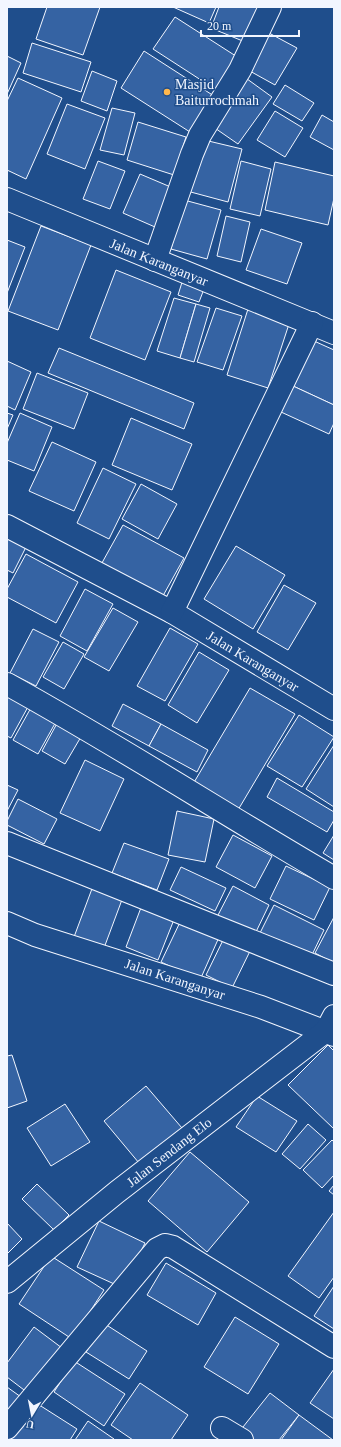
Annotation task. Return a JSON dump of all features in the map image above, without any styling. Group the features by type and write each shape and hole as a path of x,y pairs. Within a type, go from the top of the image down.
{"street":[{"path":"155,260 200,135 240,70 270,7"},
{"name":"Jalan Karanganyar","path":"7,199 334,333"},
{"path":"172,612 312,323"},
{"name":"Jalan Karanganyar","path":"7,526 172,612 334,709"},
{"path":"7,684 73,720 148,767 334,878"},
{"path":"7,843 334,974"},
{"name":"Jalan Karanganyar","path":"7,923 35,935 261,1007 331,1027"},
{"name":"Jalan Sendang Elo","path":"7,1282 117,1192 331,1027"},
{"path":"7,1428 157,1249 165,1245 173,1247 334,1347"},
{"path":"222,1428 242,1440"}],"building":[{"path":"47,7 100,7 83,55 36,39"},
{"path":"173,7 216,7 209,23"},
{"path":"219,7 264,7 250,44 211,28"},
{"path":"175,17 242,60 221,93 153,49"},
{"path":"269,33 297,48 275,85 248,70"},
{"path":"32,43 91,62 81,92 23,73"},
{"name":"Masjid Baiturrochmah","path":"144,51 214,96 190,132 121,88"},
{"path":"7,56 21,63 7,94"},
{"path":"92,71 117,81 107,111 81,101"},
{"path":"243,76 272,97 238,144 209,124"},
{"path":"18,78 62,98 26,179 7,170 7,101"},
{"path":"285,85 314,103 302,121 273,104"},
{"path":"67,104 105,118 85,169 47,154"},
{"path":"112,108 135,113 124,155 100,150"},
{"path":"275,111 303,128 285,157 257,140"},
{"path":"322,115 334,122 334,150 310,137"},
{"path":"138,122 186,137 174,175 127,160"},
{"path":"200,139 242,149 228,202 187,191"},
{"path":"98,161 125,171 110,209 83,199"},
{"path":"241,161 271,169 260,216 230,209"},
{"path":"275,162 334,176 334,198 328,225 265,210"},
{"path":"140,174 173,188 155,227 123,213"},
{"path":"184,200 221,210 207,259 171,249"},
{"path":"226,216 250,222 241,262 217,256"},
{"path":"41,226 91,245 58,330 8,311"},
{"path":"261,229 302,243 287,284 246,270"},
{"path":"7,240 25,247 7,293"},
{"path":"116,270 171,292 145,360 90,338"},
{"path":"184,276 206,284 199,302 178,295"},
{"path":"174,298 196,304 180,358 157,351"},
{"path":"196,304 210,308 194,362 180,358"},
{"path":"216,308 242,316 223,370 197,362"},
{"path":"248,309 290,321 268,388 227,375"},
{"path":"314,341 334,350 334,405 293,386"},
{"path":"59,348 194,403 184,429 48,373"},
{"path":"7,361 31,372 15,410 7,406"},
{"path":"37,373 88,393 74,429 23,409"},
{"path":"293,386 334,405 334,423 329,434 281,412"},
{"path":"7,413 13,415 7,429"},
{"path":"20,413 52,427 34,471 7,460 7,443"},
{"path":"131,418 192,444 172,490 112,465"},
{"path":"52,442 96,462 74,511 29,491"},
{"path":"103,468 136,484 109,539 77,523"},
{"path":"141,484 177,504 158,539 122,519"},
{"path":"123,525 184,558 159,603 98,570"},
{"path":"7,537 26,547 13,573 7,570"},
{"path":"236,546 285,575 253,629 204,599"},
{"path":"26,554 78,582 56,623 7,597 7,589"},
{"path":"284,585 316,603 288,650 257,632"},
{"path":"85,589 113,604 87,651 60,636"},
{"path":"113,608 138,622 109,671 84,657"},
{"path":"170,628 198,644 165,701 137,686"},
{"path":"33,629 59,642 36,686 10,673"},
{"path":"63,642 84,654 64,689 43,677"},
{"path":"199,652 229,670 197,723 168,705"},
{"path":"250,688 295,714 238,810 193,784"},
{"path":"7,693 29,705 11,738 7,736"},
{"path":"33,704 58,718 38,754 13,740"},
{"path":"123,704 161,724 149,746 112,726"},
{"path":"299,715 334,737 302,787 267,766"},
{"path":"61,716 85,730 65,764 42,751"},
{"path":"161,724 208,750 197,772 149,746"},
{"path":"334,745 334,807 306,789"},
{"path":"85,760 124,779 100,831 60,813"},
{"path":"277,778 334,812 334,820 327,832 267,797"},
{"path":"7,785 18,790 7,811"},
{"path":"18,799 57,819 44,844 7,825 7,821"},
{"path":"177,811 214,819 205,862 168,855"},
{"path":"233,835 272,856 255,888 216,867"},
{"path":"334,835 334,860 323,853"},
{"path":"124,843 169,859 157,890 112,873"},
{"path":"286,866 330,887 314,920 270,899"},
{"path":"181,867 226,888 215,911 170,890"},
{"path":"93,886 123,897 104,948 74,937"},
{"path":"233,886 269,905 254,936 217,917"},
{"path":"142,905 175,917 158,960 126,947"},
{"path":"274,905 324,930 310,959 260,933"},
{"path":"334,917 334,963 315,953"},
{"path":"182,918 220,935 200,980 161,962"},
{"path":"226,934 252,947 232,988 206,975"},
{"path":"328,1045 334,1051 334,1129 288,1085"},
{"path":"12,1055 27,1101 7,1108 7,1056"},
{"path":"146,1086 182,1128 139,1163 104,1121"},
{"path":"257,1096 297,1121 276,1152 236,1127"},
{"path":"65,1104 90,1142 51,1166 27,1128"},
{"path":"308,1124 326,1140 300,1169 282,1154"},
{"path":"332,1140 334,1142 334,1175 322,1188 303,1170"},
{"path":"190,1152 249,1202 207,1252 148,1201"},
{"path":"37,1184 69,1215 54,1230 22,1199"},
{"path":"334,1185 334,1195 329,1191"},
{"path":"334,1212 334,1277 319,1298 288,1276"},
{"path":"99,1221 145,1243 123,1288 77,1267"},
{"path":"7,1223 22,1239 7,1254"},
{"path":"51,1256 104,1290 72,1339 19,1304"},
{"path":"166,1263 216,1293 198,1325 147,1295"},
{"path":"334,1286 334,1329 314,1316"},
{"path":"235,1317 279,1344 248,1394 204,1367"},
{"path":"105,1324 147,1351 129,1379 86,1352"},
{"path":"34,1327 62,1348 28,1393 7,1377 7,1363"},
{"path":"74,1361 125,1394 104,1426 54,1392"},
{"path":"334,1369 334,1419 310,1403"},
{"path":"140,1383 188,1415 171,1440 133,1440 111,1425"},
{"path":"7,1387 21,1397 7,1417"},
{"path":"270,1393 299,1415 279,1440 250,1440 239,1432"},
{"path":"33,1401 77,1429 70,1440 8,1440"},
{"path":"299,1415 333,1440 281,1440"},
{"path":"88,1421 114,1439 114,1440 75,1440"}],"place":[{"name":"Masjid Baiturrochmah","path":"167,92"}]}
